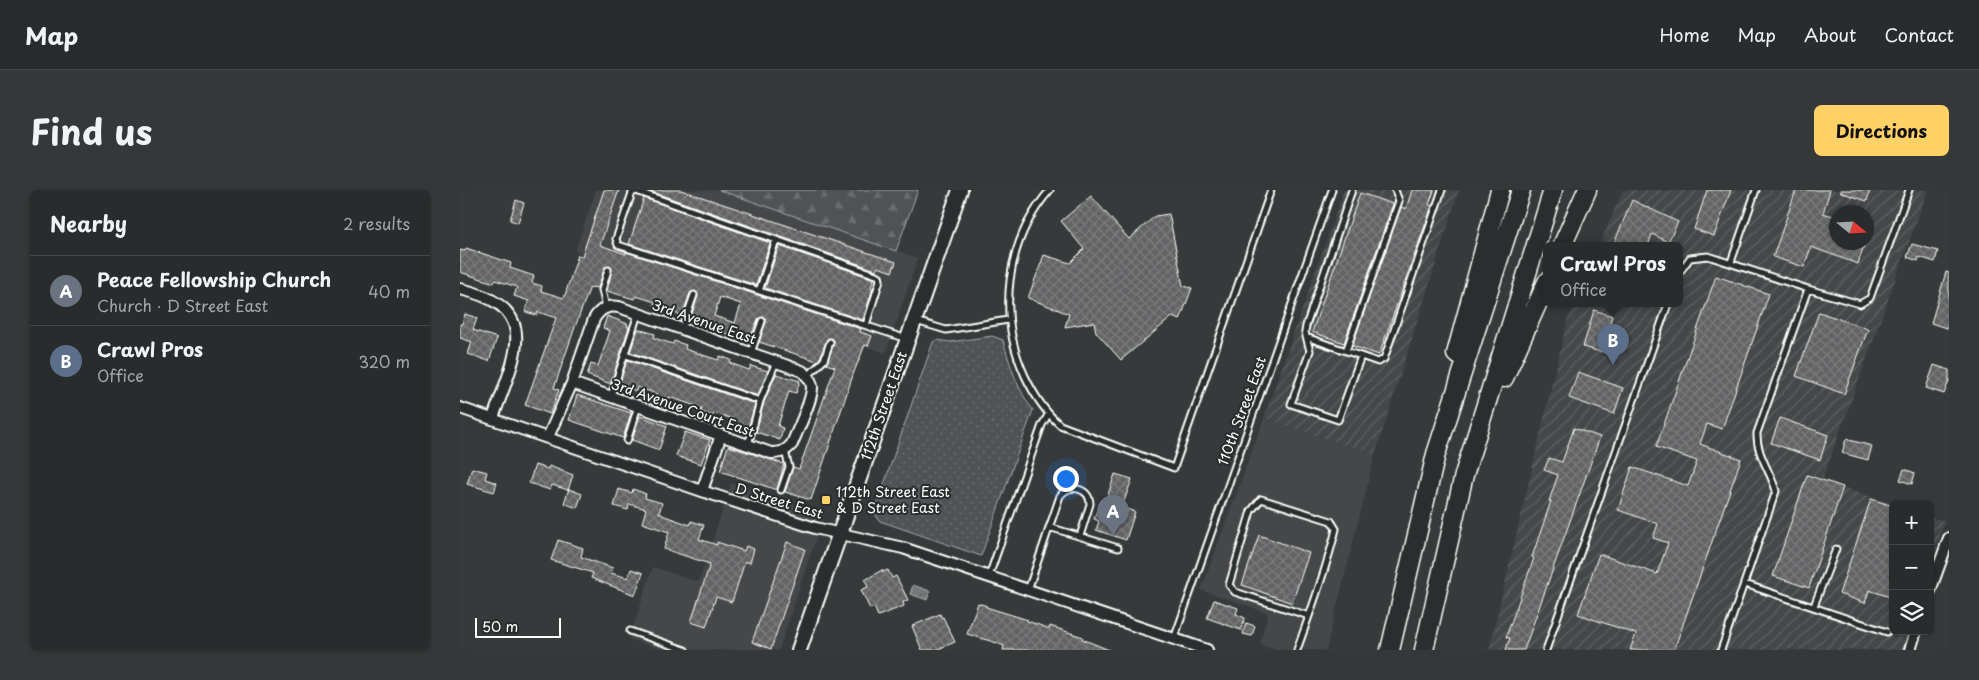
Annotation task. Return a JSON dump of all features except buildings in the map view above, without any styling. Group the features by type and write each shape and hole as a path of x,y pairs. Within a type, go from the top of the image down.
{"highway":[{"path":"1390,650 1448,386 1500,190"},
{"path":"1425,494 1436,454 1521,190"},
{"path":"1424,650 1464,475 1553,190"},
{"path":"1564,242 1587,190"},
{"path":"1464,475 1498,391 1543,291"}],"main road":[{"name":"112th Street East","path":"799,650 960,190"}],"street":[{"path":"460,289 498,304 512,317 517,334 518,342 493,418"},
{"path":"548,437 572,383 594,319 606,307"},
{"name":"3rd Avenue East","path":"606,307 619,307 802,371 808,376"},
{"path":"785,451 792,444 810,396 812,386 808,376"},
{"name":"3rd Avenue Court East","path":"572,383 771,453 785,451"},
{"name":"D Street East","path":"460,408 815,528 903,548 1207,650"},
{"path":"702,491 721,436"},
{"path":"1930,590 1949,538"},
{"path":"1910,650 1915,635"},
{"path":"1174,639 1178,650"}],"lane":[{"path":"1050,190 1028,224 1015,254 1008,320 1016,357 1032,392 1048,415 1067,429 1174,468 1270,190"},
{"name":"110th Street East","path":"1174,639 1332,190"},
{"path":"1352,190 1306,326 1306,337 1310,351 1291,404 1338,420 1361,356"},
{"path":"1346,351 1399,200 1395,190"},
{"path":"1306,337 1378,362 1384,359 1442,190"},
{"path":"1731,262 1756,190"},
{"path":"1683,267 1688,260 1695,256 1708,256 1860,304 1870,298 1909,190"},
{"path":"866,325 880,280 879,276 636,191 632,193 616,239 618,244 908,340"},
{"path":"760,291 776,240"},
{"path":"606,307 602,290 608,270"},
{"path":"1721,650 1776,491 1773,477 1762,457 1757,440 1758,433 1808,289"},
{"path":"682,329 694,295"},
{"path":"1546,650 1667,307"},
{"path":"611,397 638,314"},
{"path":"914,321 946,330 1008,320"},
{"path":"751,353 762,321"},
{"path":"808,376 824,360 830,342"},
{"path":"626,355 760,401"},
{"path":"748,445 760,401 776,362"},
{"path":"626,441 638,406"},
{"path":"988,576 1042,425 1048,415"},
{"path":"781,490 789,467 785,451"},
{"path":"1028,590 1062,492 1072,488 1087,494 1090,504 1080,536"},
{"path":"1297,650 1309,616 1329,559 1336,530 1330,521 1261,499 1252,511 1229,585 1235,592 1309,616"},
{"path":"1049,526 1118,548"},
{"path":"1814,606 1836,549"},
{"path":"1745,584 1887,632"},
{"path":"630,631 685,650"}],"shaded area":[{"path":"596,190 719,190 918,258 886,353 575,251"},
{"path":"1344,190 1459,190 1375,455 1264,418"},
{"path":"1623,190 1928,190 1822,481 1889,503 1889,635 1908,635 1903,650 1489,650 1567,321 1573,307 1683,307 1683,242 1601,242"},
{"path":"1264,418 1375,455 1326,650 1276,650 1260,644 1268,613 1201,590"},
{"path":"731,483 824,514 779,650 663,650 629,639 653,567 699,582"},
{"path":"1934,518 1945,521 1934,554"}],"green space":[{"path":"719,190 918,190 896,251"},
{"path":"992,336 1003,340 1018,385 1033,410 981,556 880,521 874,513 933,342 937,340 950,342"}],"water":[{"path":"913,585 930,591 927,600 910,594"}],"place":[{"name":"Crawl Pros","path":"1613,365"},
{"name":"112th Street East & D Street East","path":"826,500"},
{"name":"Peace Fellowship Church","path":"1113,536"}]}
